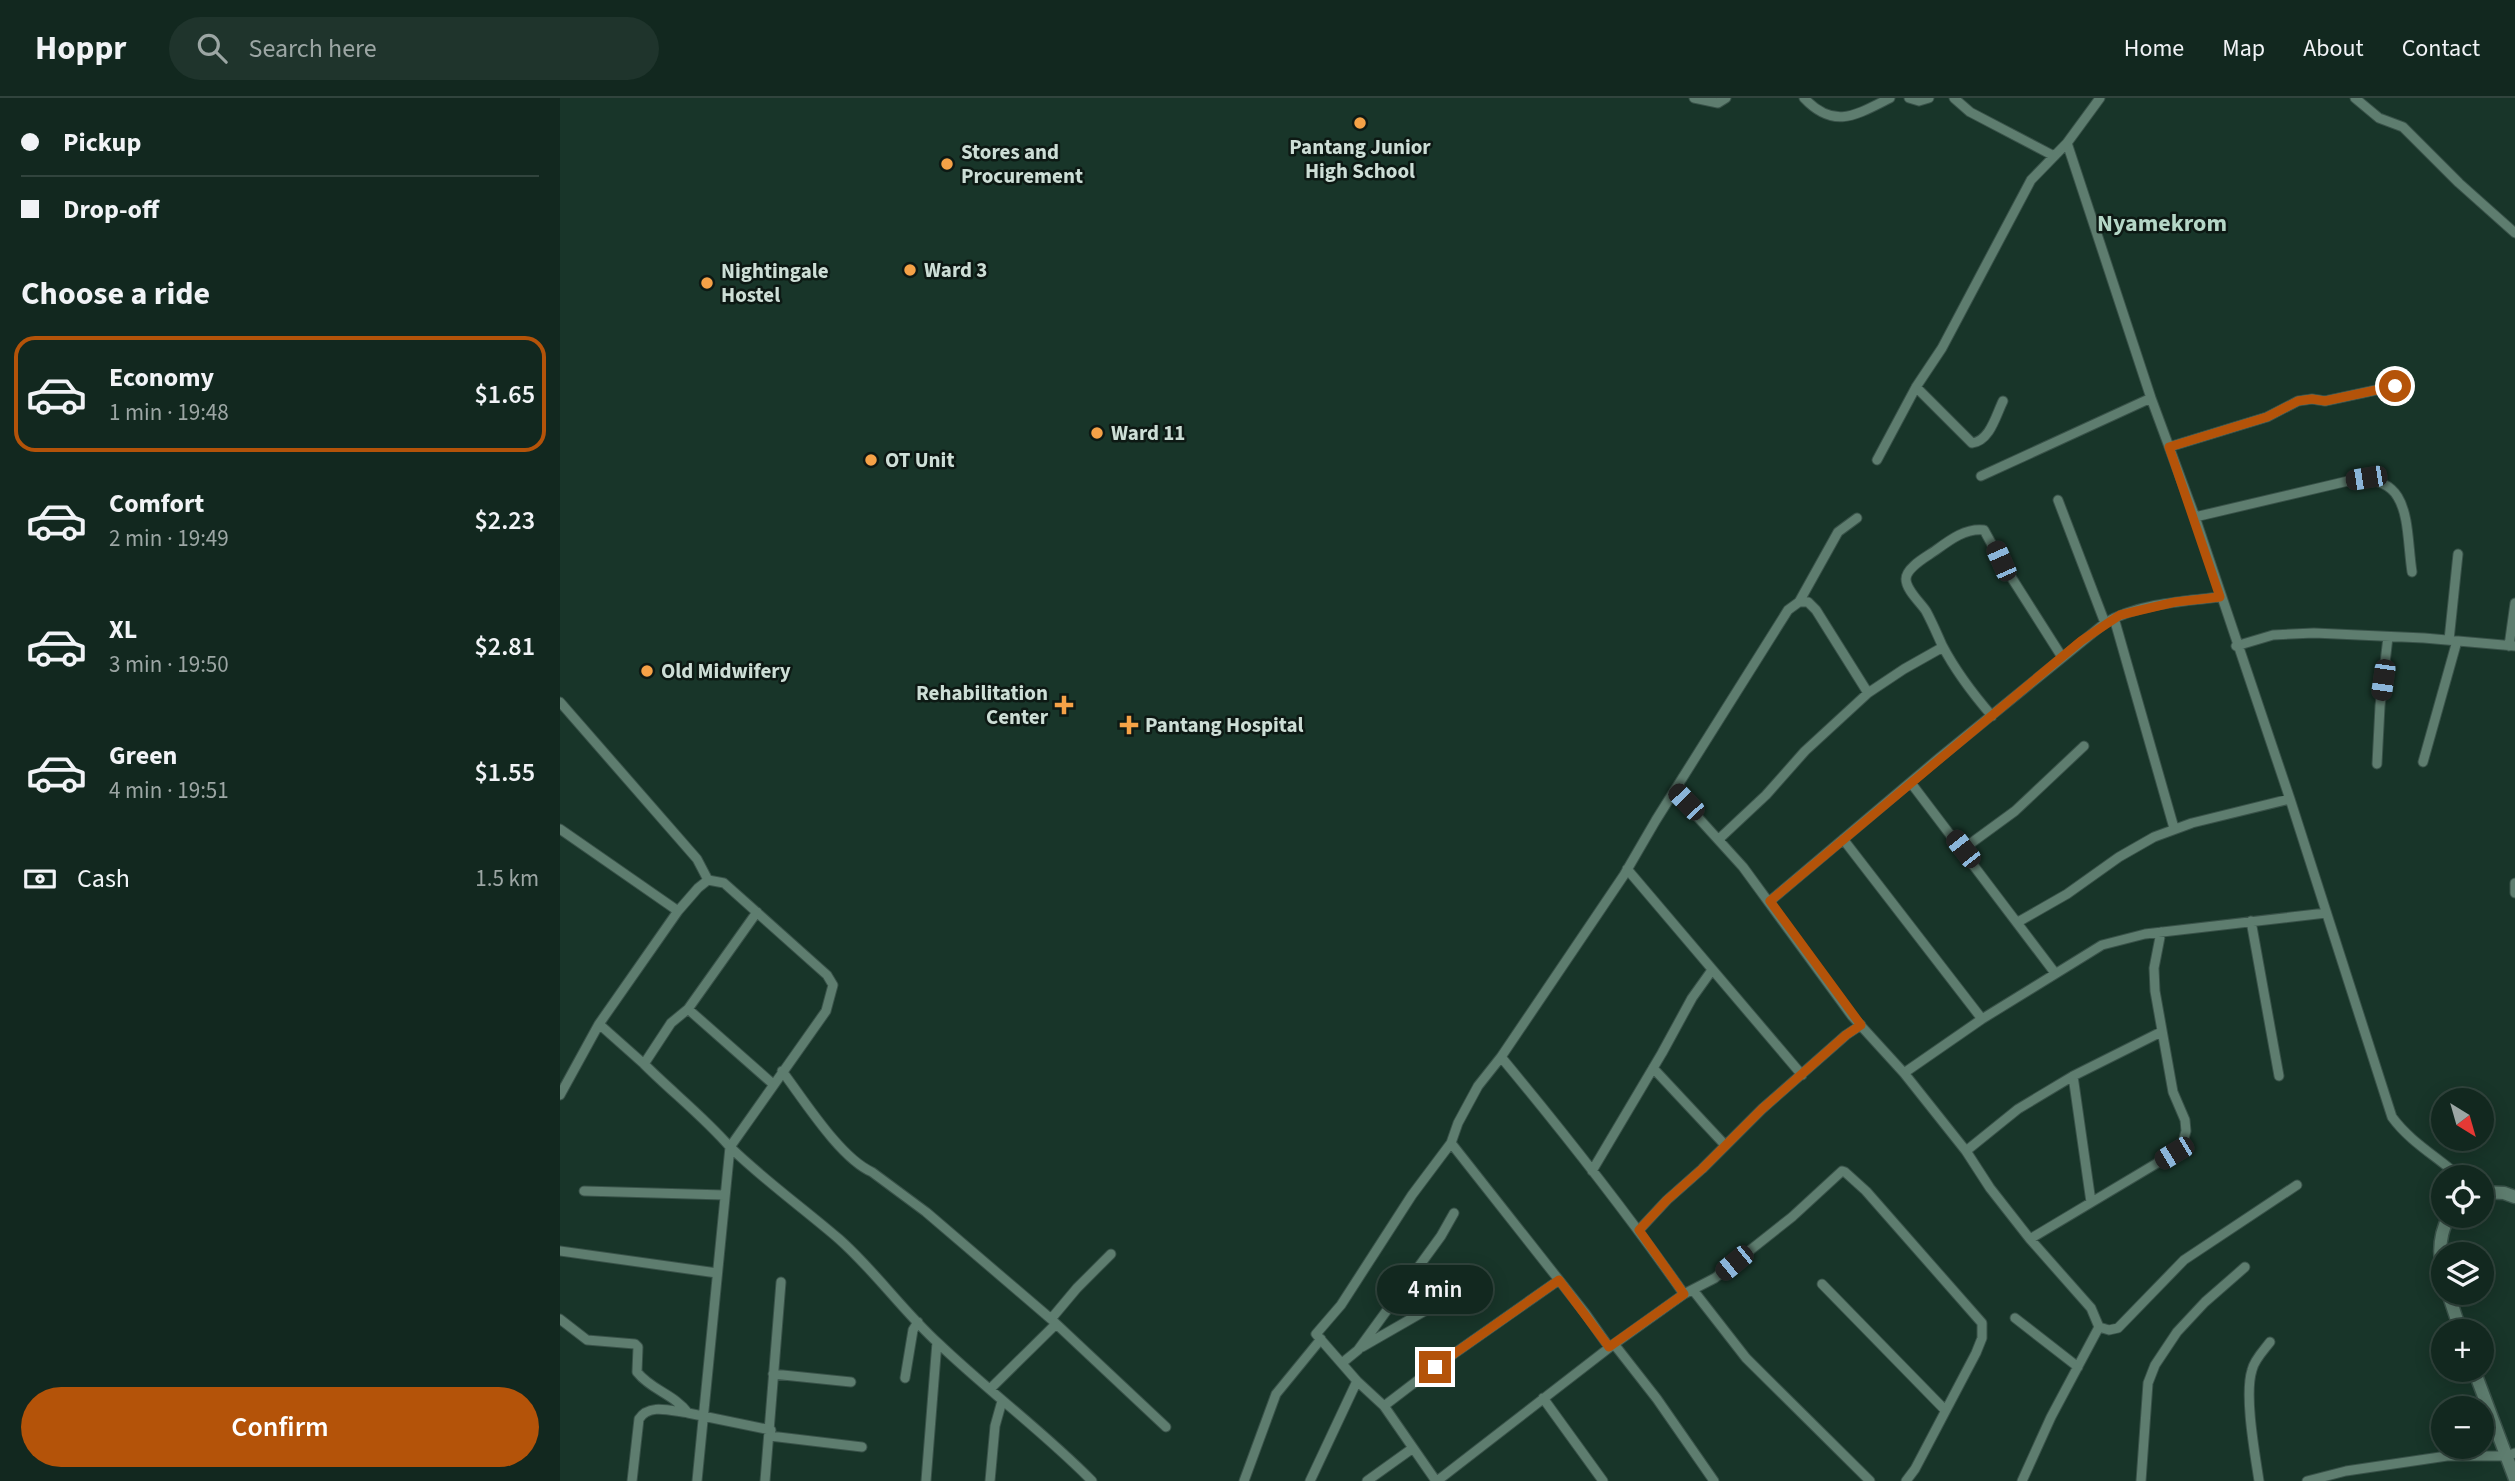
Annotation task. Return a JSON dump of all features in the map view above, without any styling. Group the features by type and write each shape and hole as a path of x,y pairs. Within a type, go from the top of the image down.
{"street":[{"path":"1694,98 1718,103 1726,98"},
{"path":"1804,98 1815,110 1835,117 1863,112 1890,98"},
{"path":"1909,98 1919,101 1929,98"},
{"path":"1954,98 1970,112 2054,156"},
{"path":"1877,460 1916,387 1942,348 2031,180 2067,143 2100,98"},
{"path":"2356,98 2379,118 2403,127 2459,183 2515,233"},
{"path":"2067,143 2151,398 2290,799 2392,1117 2414,1142 2447,1165"},
{"path":"2169,447 2267,417 2298,401 2325,401 2395,386"},
{"path":"1916,387 1972,443 1982,440 1986,435 2003,401"},
{"path":"1981,476 2151,398"},
{"path":"2194,517 2348,481 2366,478 2378,480 2395,491 2402,504 2412,572"},
{"path":"2058,500 2109,621 2174,828"},
{"path":"1857,518 1838,532 1799,602 1788,610 1674,790 1628,869 1501,1057 1478,1086 1458,1123 1451,1143 1412,1195 1347,1298 1316,1334 1357,1381 1384,1406 1436,1481 1611,1345 1688,1292 1715,1278 1792,1217 1839,1173 1845,1172 1866,1191 1982,1323 1982,1338 1976,1353 1915,1469 1906,1481"},
{"path":"1992,716 1943,647 1906,578 1908,572 1917,564 1973,528 1984,530 2062,657"},
{"path":"2423,762 2453,640 2458,554"},
{"path":"1770,901 2062,657 2109,621 2175,602 2220,597"},
{"path":"1799,602 1808,602 1816,610 1868,693"},
{"path":"2236,646 2273,635 2314,633 2453,640 2512,646 2515,603"},
{"path":"2377,764 2388,637"},
{"path":"1719,839 1766,795 1805,751 1868,693 1943,647"},
{"path":"560,702 697,859 708,880"},
{"path":"1963,849 2015,811 2084,746"},
{"path":"1911,783 2054,973"},
{"path":"1674,790 1770,901 1861,1025 1904,1073 1966,1151 1990,1188 2030,1239 2091,1308 2099,1327"},
{"path":"2018,922 2067,894 2119,857 2174,828 2290,799"},
{"path":"560,828 678,911"},
{"path":"1843,839 1982,1019"},
{"path":"1628,869 1802,1075"},
{"path":"560,1095 599,1024 678,911 708,880 724,883 827,975 833,985 826,1011 730,1147 697,1481"},
{"path":"2515,883 2515,893"},
{"path":"644,1063 671,1023 688,1009 757,912"},
{"path":"1904,1073 1982,1019 2102,945 2161,932 2326,913"},
{"path":"2251,921 2279,1076"},
{"path":"2030,1239 2174,1153 2183,1142 2185,1120 2173,1092 2161,1031 2154,968 2161,932"},
{"path":"1592,1171 1692,998 1712,970"},
{"path":"688,1009 773,1084"},
{"path":"599,1024 713,1127 752,1168 841,1241 937,1342 1057,1446 1092,1481"},
{"path":"1639,1230 1725,1146 1846,1035 1861,1025"},
{"path":"1966,1151 2018,1109 2073,1076 2161,1031"},
{"path":"1501,1057 1550,1115 1688,1292 1746,1358 1870,1481"},
{"path":"1653,1068 1725,1146"},
{"path":"782,1071 847,1154 926,1212 1053,1322 1166,1427"},
{"path":"2073,1076 2091,1202"},
{"path":"1451,1143 1657,1399 1714,1481"},
{"path":"2099,1327 2109,1330 2118,1328 2184,1260 2297,1185"},
{"path":"584,1191 724,1195"},
{"path":"2494,1193 2515,1197"},
{"path":"1358,1350 1441,1236 1454,1213"},
{"path":"560,1251 716,1273"},
{"path":"990,1389 1053,1322 1077,1288 1111,1254"},
{"path":"2141,1481 2148,1383 2155,1365 2177,1332 2205,1302 2245,1267"},
{"path":"1384,1406 1559,1280"},
{"path":"765,1481 781,1282"},
{"path":"1822,1284 1945,1410"},
{"path":"1342,1363 1358,1350 1463,1289"},
{"path":"2015,1318 2078,1367"},
{"path":"560,1320 587,1340 635,1344 638,1347 637,1372 647,1383 680,1402 688,1413"},
{"path":"905,1378 913,1330 918,1322"},
{"path":"2022,1481 2051,1417 2099,1327"},
{"path":"1244,1481 1276,1394 1321,1339"},
{"path":"926,1481 937,1342"},
{"path":"2259,1481 2252,1432 2250,1378 2254,1364 2270,1342"},
{"path":"773,1374 851,1382"},
{"path":"1310,1481 1357,1381"},
{"path":"2479,1382 2511,1454 2515,1479"},
{"path":"1543,1398 1603,1481"},
{"path":"990,1481 995,1426 1002,1401"},
{"path":"632,1481 639,1419 649,1408 688,1413 770,1433 862,1447"},
{"path":"1367,1481 1413,1448"},
{"path":"2307,1481 2346,1471 2447,1456 2511,1454"}],"place":[{"name":"Pantang Junior High School","path":"1360,123"},
{"name":"Stores and Procurement","path":"947,164"},
{"name":"Ward 3","path":"910,270"},
{"name":"Nightingale Hostel","path":"707,283"},
{"name":"Ward 11","path":"1097,433"},
{"name":"OT Unit","path":"871,460"},
{"name":"Old Midwifery","path":"647,671"},
{"name":"Rehabilitation Center","path":"1064,705"},
{"name":"Pantang Hospital","path":"1129,725"}],"district":[{"name":"Nyamekrom","path":"2162,223"}],"route":[{"path":"1435,1367 1559,1280 1609,1347 1684,1294 1639,1230 1762,1109 1861,1025 1770,901 2105,623 2120,615 2175,602 2220,597 2169,447 2267,417 2298,401 2325,401 2395,386"}]}
